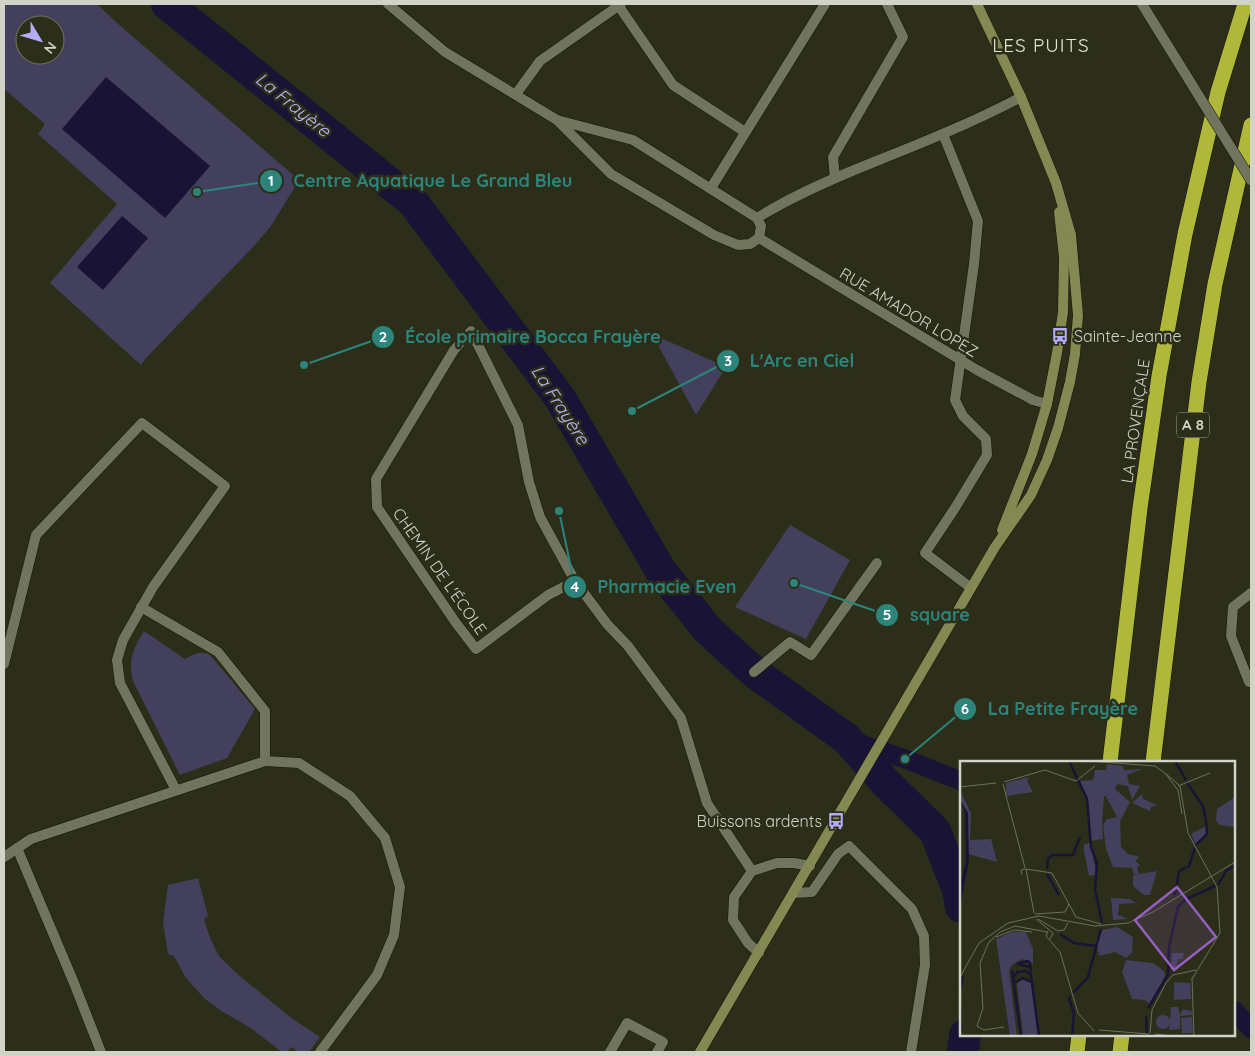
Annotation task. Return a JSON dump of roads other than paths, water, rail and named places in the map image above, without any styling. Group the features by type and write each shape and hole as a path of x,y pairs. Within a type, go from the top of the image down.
{"highway":[{"name":"LA PROVENÇALE","path":"1110,761 1140,508 1160,367 1189,215 1218,92 1245,4"},
{"name":"A 8","path":"1153,761 1199,382 1217,276 1251,125"},
{"path":"1077,1052 1079,1036"},
{"path":"1120,1052 1122,1036"}],"street":[{"path":"388,4 445,52 557,120 611,174 714,235 738,245 750,244 759,238 761,226 757,218 633,140 557,120"},
{"path":"711,188 825,4"},
{"path":"835,178 833,157 904,37 887,4"},
{"path":"700,1052 971,588 996,547 1032,495 1058,428 1075,354 1078,315 1071,235 1056,184 1021,97 977,4"},
{"path":"1142,4 1251,180"},
{"path":"516,94 540,61 620,5 673,85 745,132"},
{"path":"757,218 778,205 835,178 985,116 1021,97"},
{"path":"943,134 978,221 974,264 955,400 963,416 986,439 988,454 925,553 971,588"},
{"path":"996,547 1032,454 1047,404 1064,312 1064,258 1056,184"},
{"name":"RUE AMADOR LOPEZ","path":"759,238 961,360 1033,400 1047,404"},
{"name":"CHEMIN DE L'ÉCOLE","path":"575,580 548,595 476,649 456,623 378,507 376,479 454,350 471,330 518,425 529,482 540,517 575,580 607,624 628,646 681,718 707,803 752,871"},
{"path":"1047,404 1063,408"},
{"path":"4,664 36,535 142,423 225,486 153,586 123,640 117,660 120,683 176,790"},
{"path":"754,672 790,642 811,655 878,563"},
{"path":"1249,682 1231,636 1234,607 1251,593"},
{"path":"141,607 218,652 265,711 265,761"},
{"path":"4,857 31,839 265,761 299,763 350,796 385,838 400,887 394,935 377,975 320,1052"},
{"path":"794,893 812,892 838,854 850,846 912,909 924,936 925,965 911,1052"},
{"path":"16,848 74,983 101,1052"},
{"path":"758,953 748,943 733,920 734,897 752,871 777,863 794,862 810,866"},
{"path":"610,1052 627,1023 663,1042 657,1052"}],"waterway":[{"name":"La Frayère","path":"167,4 413,202 560,398 661,571 707,629 754,672 847,739 885,782 935,831 958,890 960,901"},
{"path":"847,739 960,781"},
{"path":"1235,1011 1251,1029"},
{"path":"963,1052 965,1036"}],"place":[{"name":"Centre Aquatique Le Grand Bleu","path":"197,192"},
{"name":"Sainte-Jeanne","path":"1060,336"},
{"name":"École primaire Bocca Frayère","path":"304,365"},
{"name":"L'Arc en Ciel","path":"632,411"},
{"name":"Pharmacie Even","path":"559,511"},
{"name":"square","path":"794,583"},
{"name":"La Petite Frayère","path":"905,759"},
{"name":"Buissons ardents","path":"836,821"}],"district":[{"name":"LES PUITS","path":"1041,45"}]}
